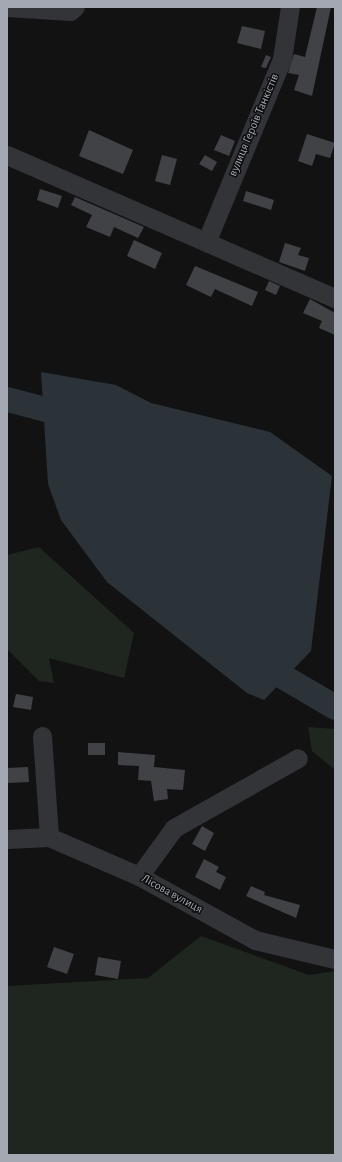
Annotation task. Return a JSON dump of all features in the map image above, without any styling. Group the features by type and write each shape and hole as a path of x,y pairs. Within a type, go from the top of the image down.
{"street":[{"path":"7,7 70,11 75,7"},
{"name":"вулиця Героїв Танкістів","path":"206,240 282,59 290,7"},
{"path":"7,155 206,240 335,298"},
{"path":"42,736 50,837"},
{"path":"139,876 174,828 298,758"},
{"name":"Лісова вулиця","path":"7,839 50,837 139,876 255,940 335,959"}],"shaded area":[{"path":"41,372 116,385 151,403 270,432 332,476 311,651 264,700 247,693 107,582 61,520 48,484"},
{"path":"39,547 134,633 124,678 49,658 54,683 39,681 7,649 7,555"},
{"path":"308,727 335,729 335,770 312,751"},
{"path":"201,936 309,975 335,971 335,1155 7,1155 7,986 148,978"}],"building":[{"path":"317,7 331,7 312,96 294,90 299,75 288,73 294,54 305,57"},
{"path":"242,26 265,31 261,49 237,43"},
{"path":"266,55 271,57 266,68 261,67"},
{"path":"89,130 133,150 123,174 79,156"},
{"path":"307,134 335,143 330,158 316,154 312,166 298,161"},
{"path":"221,135 235,141 229,156 214,150"},
{"path":"162,155 177,159 170,185 155,181"},
{"path":"205,155 217,162 212,171 199,164"},
{"path":"40,189 62,196 58,208 37,200"},
{"path":"246,191 274,200 271,210 243,201"},
{"path":"75,197 144,227 138,238 114,227 110,237 86,227 92,215 71,205"},
{"path":"134,240 162,253 155,269 127,256"},
{"path":"285,243 301,248 298,255 309,258 305,271 279,262"},
{"path":"195,266 258,292 252,306 215,289 211,297 186,285"},
{"path":"269,281 280,286 276,295 265,290"},
{"path":"310,299 335,313 335,335 319,328 322,321 303,313"},
{"path":"16,694 33,697 31,710 13,707"},
{"path":"88,743 105,743 105,755 88,755"},
{"path":"118,752 155,755 154,767 185,770 183,790 167,789 168,799 154,801 151,781 138,780 139,766 118,765"},
{"path":"28,767 29,782 7,783 7,768"},
{"path":"202,826 214,833 205,851 192,844"},
{"path":"204,859 219,867 216,872 226,877 220,890 195,877"},
{"path":"251,886 265,892 264,895 300,905 296,918 246,896"},
{"path":"54,947 74,954 67,974 47,967"},
{"path":"98,957 121,961 118,979 95,975"}],"waterway":[{"path":"7,399 68,415 74,420"},
{"path":"272,649 277,673 335,707"}]}
